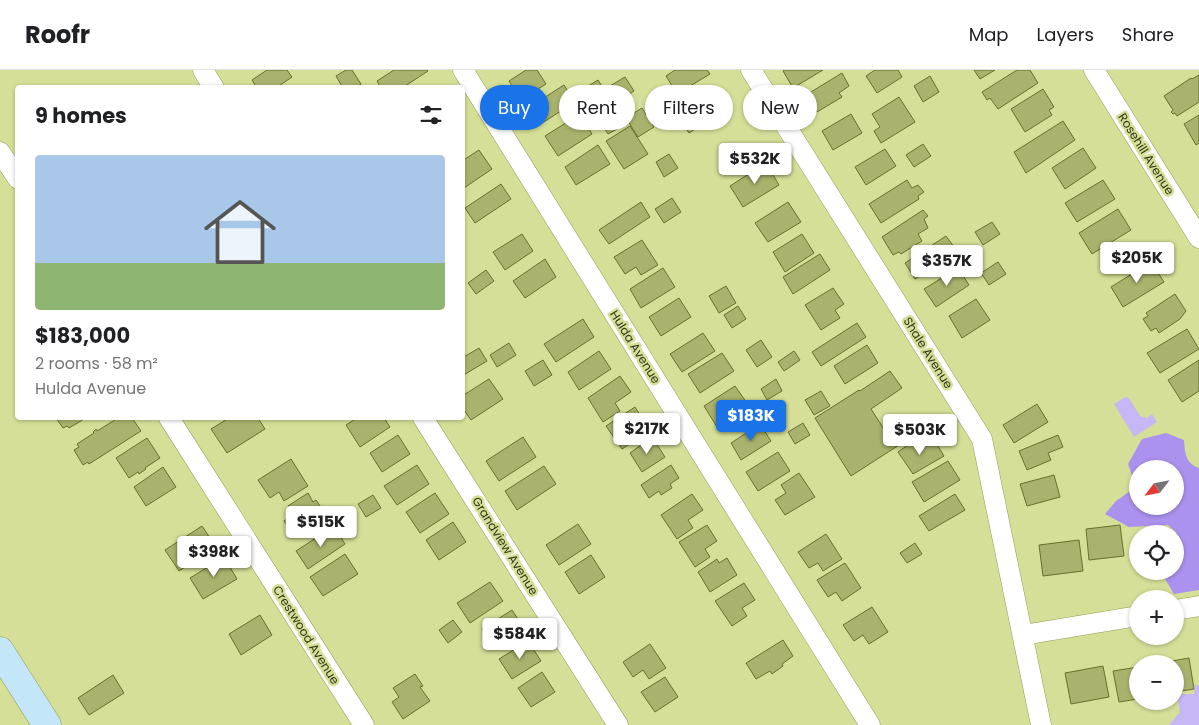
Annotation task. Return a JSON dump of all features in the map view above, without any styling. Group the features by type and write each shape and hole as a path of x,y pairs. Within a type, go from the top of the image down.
{"main road":[{"path":"0,650 47,725"}],"street":[{"path":"203,70 212,85"},
{"name":"Hulda Avenue","path":"463,70 870,725"},
{"name":"Shale Avenue","path":"751,70 982,439 1041,725"},
{"name":"Rosehill Avenue","path":"1094,70 1199,238"},
{"path":"0,152 15,175"},
{"name":"Crestwood Avenue","path":"169,420 364,725"},
{"name":"Grandview Avenue","path":"424,420 618,725"},
{"path":"1184,608 1199,606"},
{"path":"1023,635 1129,617"}],"shaded area":[{"path":"1125,397 1129,398 1140,416 1147,418 1152,414 1157,422 1134,437 1114,404"},
{"path":"1166,433 1184,440 1185,453 1188,460 1199,468 1199,590 1184,592 1184,590 1172,590 1166,580 1184,580 1184,525 1129,525 1129,527 1105,514 1116,501 1129,492 1129,515 1184,515 1184,460 1130,460 1142,439"},
{"path":"1195,685 1199,685 1199,725 1169,725 1180,710 1184,710 1184,694 1194,694"}],"building":[{"path":"267,70 287,70 292,77 280,85 255,85 252,80"},
{"path":"346,70 352,70 361,84 341,85 336,76"},
{"path":"394,70 428,71 407,85 379,85 377,81"},
{"path":"526,70 537,70 546,84 512,85 509,81"},
{"path":"675,70 707,70 710,74 692,85 672,85 666,76"},
{"path":"823,70 798,85 791,85 783,71"},
{"path":"875,70 898,70 902,77 877,93 866,76"},
{"path":"974,70 995,70 980,79"},
{"path":"1017,70 1030,70 1038,83 998,109 990,98 987,100 982,92"},
{"path":"842,73 849,86 839,93 842,97 817,112 817,88"},
{"path":"1199,75 1199,102 1177,116 1175,113 1173,114 1171,112 1173,110 1164,96 1191,78"},
{"path":"930,76 939,92 923,102 914,86"},
{"path":"625,77 630,85 612,85"},
{"path":"598,80 601,85 590,85"},
{"path":"559,88 559,112 549,119 549,95"},
{"path":"1043,89 1054,107 1049,110 1052,115 1025,132 1011,109"},
{"path":"899,97 915,122 881,143 874,131 880,127 872,114"},
{"path":"642,108 645,113 645,130 649,130 638,137 634,130 635,112"},
{"path":"851,114 862,133 833,150 822,131"},
{"path":"1199,115 1199,143 1196,145 1184,124"},
{"path":"1063,121 1075,140 1026,173 1014,152"},
{"path":"559,127 559,130 590,130 592,134 558,156 545,136"},
{"path":"605,130 615,130 608,134"},
{"path":"624,130 633,130 648,154 624,169 606,141"},
{"path":"923,144 931,156 914,167 906,155"},
{"path":"598,145 610,164 576,185 565,167"},
{"path":"1083,148 1096,168 1065,189 1052,168"},
{"path":"885,149 896,166 866,185 855,167"},
{"path":"479,150 492,169 465,187 465,159"},
{"path":"669,154 678,168 664,177 656,162"},
{"path":"766,163 779,185 743,207 730,186"},
{"path":"907,180 912,188 918,185 924,192 918,196 919,199 881,223 869,204"},
{"path":"1103,180 1115,199 1077,222 1065,203"},
{"path":"501,184 511,199 475,223 465,208"},
{"path":"672,198 681,212 664,223 655,209"},
{"path":"641,202 650,217 609,244 599,230"},
{"path":"788,202 801,222 768,242 755,223"},
{"path":"1118,209 1131,230 1092,254 1079,233"},
{"path":"923,210 928,216 924,219 928,228 918,234 922,241 901,254 899,252 893,255 882,237"},
{"path":"992,222 1000,234 983,245 975,232"},
{"path":"522,234 533,251 505,270 493,252"},
{"path":"802,234 814,253 785,272 773,252"},
{"path":"946,236 957,251 915,279 905,263"},
{"path":"642,240 658,265 641,275 636,267 625,274 614,257"},
{"path":"820,254 830,270 793,294 783,277"},
{"path":"545,259 556,277 525,298 513,281"},
{"path":"998,262 1006,274 989,285 981,273"},
{"path":"1151,262 1164,282 1123,307 1111,287"},
{"path":"663,268 675,287 641,308 630,289"},
{"path":"958,268 969,285 936,307 924,289"},
{"path":"486,270 494,281 476,294 468,283"},
{"path":"726,286 736,303 719,313 709,296"},
{"path":"833,288 844,304 835,310 840,318 821,330 805,305"},
{"path":"1175,294 1186,311 1180,319 1159,333 1156,328 1151,331 1143,319 1148,316 1146,313"},
{"path":"679,298 691,317 661,336 649,317"},
{"path":"976,299 990,320 962,338 949,316"},
{"path":"738,306 746,319 732,328 724,315"},
{"path":"583,319 594,337 556,362 544,344"},
{"path":"857,323 866,337 821,366 812,352"},
{"path":"1187,329 1199,349 1160,373 1147,353"},
{"path":"703,333 715,351 682,372 670,354"},
{"path":"761,340 772,357 757,367 746,350"},
{"path":"509,343 516,355 497,367 490,355"},
{"path":"867,345 878,363 845,384 834,366"},
{"path":"479,348 487,361 465,374 465,356"},
{"path":"599,351 611,369 579,390 568,372"},
{"path":"794,351 800,360 784,371 778,362"},
{"path":"722,353 734,371 700,393 688,374"},
{"path":"543,360 552,375 534,386 525,371"},
{"path":"1199,360 1199,391 1182,402 1168,380"},
{"path":"890,371 902,388 871,409 884,429 901,418 913,436 851,476 815,418"},
{"path":"620,376 631,392 615,403 620,411 603,422 588,398"},
{"path":"489,379 503,399 471,420 465,411 465,394"},
{"path":"776,379 782,391 767,400 761,389"},
{"path":"735,386 749,406 717,427 704,406"},
{"path":"821,391 830,406 814,415 805,400"},
{"path":"1037,404 1048,422 1014,443 1003,425"},
{"path":"635,407 645,423 632,431 637,439 622,449 606,426"},
{"path":"57,420 83,420 69,428 67,426 63,428"},
{"path":"115,420 133,420 141,431 89,464 88,462 83,465 74,450 79,447 77,444 94,433 96,429 97,431"},
{"path":"226,420 259,420 265,429 227,453 211,429"},
{"path":"354,420 385,420 390,427 360,447 346,425"},
{"path":"803,423 810,435 795,444 788,432"},
{"path":"760,424 771,441 741,460 731,443"},
{"path":"398,435 410,454 382,472 370,453"},
{"path":"1058,435 1063,447 1048,453 1051,460 1027,470 1019,451"},
{"path":"523,437 536,457 499,481 486,461"},
{"path":"652,437 665,457 642,472 630,453"},
{"path":"147,438 160,458 139,474 138,472 129,478 116,458"},
{"path":"915,440 921,449 935,441 944,456 913,474 898,452"},
{"path":"778,452 790,471 758,491 746,472"},
{"path":"291,459 308,486 284,501 279,492 270,498 258,480"},
{"path":"948,461 960,480 924,502 912,482"},
{"path":"417,465 429,484 397,505 384,486"},
{"path":"671,465 679,478 670,484 672,488 661,495 659,491 649,498 641,485"},
{"path":"544,466 556,484 517,510 505,491"},
{"path":"163,467 176,487 146,506 134,487"},
{"path":"799,473 815,497 785,515 775,500 786,493 781,485"},
{"path":"1054,475 1060,497 1027,506 1020,484"},
{"path":"308,493 313,502 316,500 326,515 294,536 284,521 294,514 288,506"},
{"path":"435,493 449,514 420,533 406,512"},
{"path":"692,494 703,510 688,520 693,528 677,539 661,515"},
{"path":"955,494 965,510 929,531 919,516"},
{"path":"373,495 381,508 366,517 358,504"},
{"path":"453,522 466,542 439,560 426,540"},
{"path":"578,524 591,544 559,565 546,545"},
{"path":"707,525 717,541 705,549 710,557 695,567 679,542"},
{"path":"1120,525 1124,556 1089,560 1086,529"},
{"path":"202,526 216,547 179,571 165,550"},
{"path":"334,526 345,544 308,569 296,551"},
{"path":"826,534 842,559 823,571 818,563 809,568 798,552"},
{"path":"1079,540 1083,571 1043,576 1039,545"},
{"path":"915,543 922,554 907,563 900,553"},
{"path":"345,554 358,574 323,596 310,577"},
{"path":"591,555 605,577 579,594 565,572"},
{"path":"224,557 237,579 203,599 190,578"},
{"path":"727,558 737,575 710,592 698,572 717,559 719,563"},
{"path":"845,563 861,588 842,601 836,592 828,597 817,580"},
{"path":"490,582 503,601 470,623 457,603"},
{"path":"744,583 755,600 742,608 747,616 732,626 715,601"},
{"path":"872,607 888,632 869,644 863,635 854,641 843,625"},
{"path":"512,610 525,630 495,649 482,629"},
{"path":"260,615 272,635 241,655 229,634"},
{"path":"453,620 462,632 448,643 439,630"},
{"path":"783,640 793,656 772,674 770,671 756,679 746,663"},
{"path":"528,641 541,661 512,679 499,659"},
{"path":"650,644 666,668 649,679 643,670 633,677 623,662"},
{"path":"1189,658 1194,689 1184,691 1184,659"},
{"path":"1103,666 1109,697 1071,704 1065,673"},
{"path":"1129,668 1129,700 1119,702 1113,671"},
{"path":"542,672 555,692 531,707 518,688"},
{"path":"415,674 423,686 420,687 430,701 403,719 392,702 399,697 393,688"},
{"path":"113,675 124,693 89,715 78,698"},
{"path":"665,677 678,697 655,712 641,692"}]}
